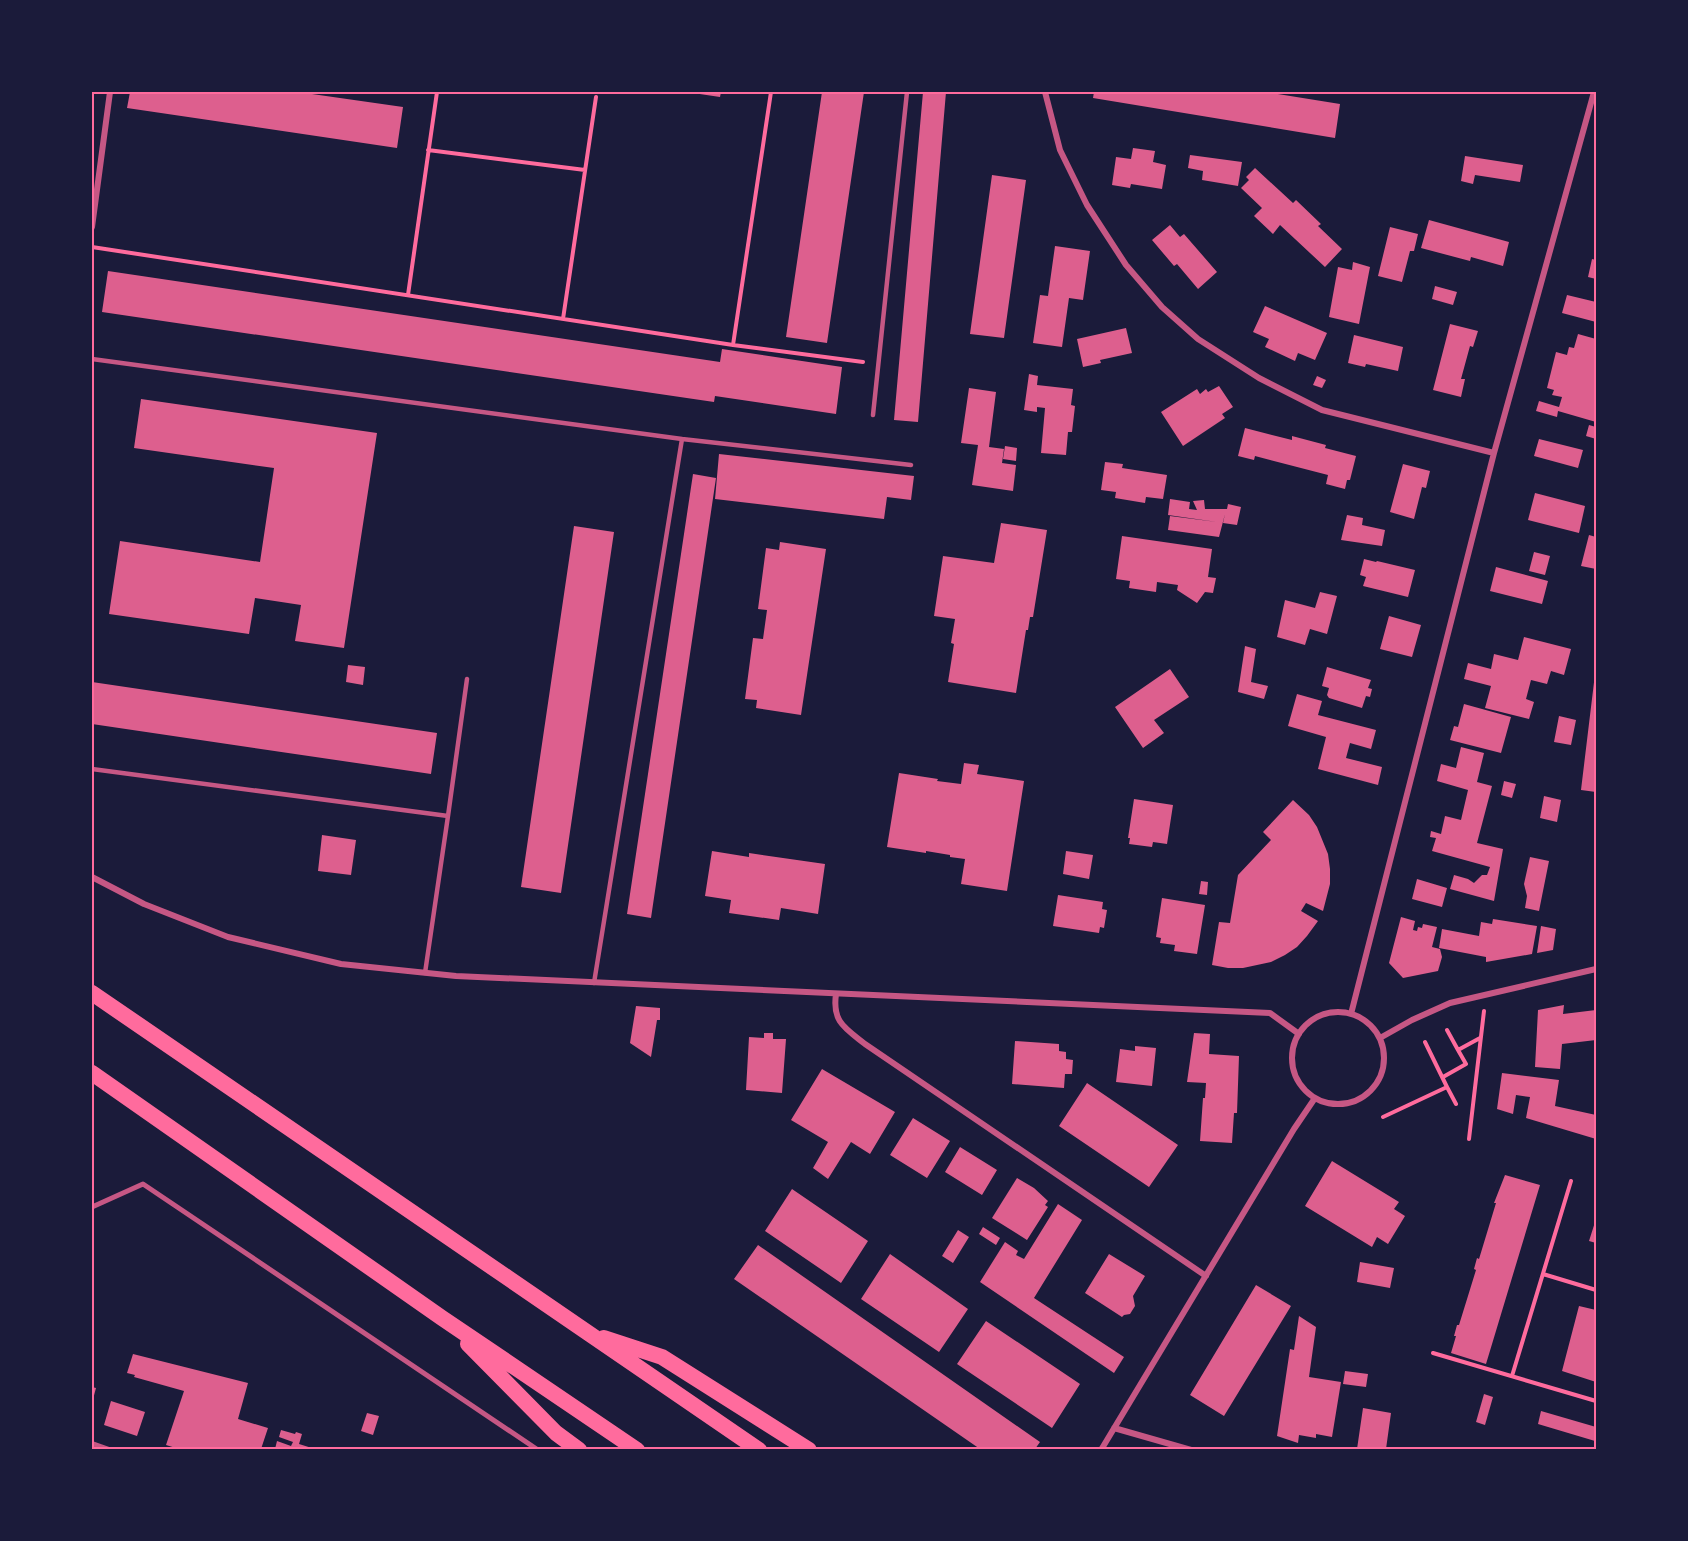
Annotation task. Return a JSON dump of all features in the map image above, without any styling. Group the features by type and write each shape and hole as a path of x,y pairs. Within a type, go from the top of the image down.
{"highway":[{"path":"92,993 759,1449"},
{"path":"92,1073 442,1318 637,1449"},
{"path":"442,1318 556,1433 579,1449"},
{"path":"586,1332 662,1357 809,1449"}],"street":[{"path":"92,227 110,92"},
{"path":"1045,92 1060,150 1087,205 1126,265 1162,307 1198,339 1259,378 1322,410 1494,453"},
{"path":"1351,1014 1494,453 1594,92"},
{"path":"92,877 144,904 228,937 340,964 456,976 1270,1013 1299,1034"},
{"path":"1380,1038 1450,1003 1596,969"},
{"path":"836,994 834,1007 837,1016 844,1027 865,1044 1206,1276"},
{"path":"1336,1012 1351,1014 1372,1027 1380,1038 1384,1053 1383,1068 1377,1083 1367,1094 1355,1101 1342,1104 1328,1103 1304,1089 1296,1076 1293,1062 1294,1047 1299,1034 1309,1023 1322,1015 1336,1012"},
{"path":"1101,1449 1294,1129 1316,1098"},
{"path":"92,1207 143,1184 538,1449"},
{"path":"1114,1428 1191,1449"},
{"path":"92,1444 109,1449"}],"lane":[{"path":"873,416 907,92"},
{"path":"92,359 682,438 911,465"},
{"path":"594,983 682,438"},
{"path":"425,973 466,679"},
{"path":"92,769 448,816"}],"path":[{"path":"408,295 437,92"},
{"path":"733,345 771,92"},
{"path":"562,319 596,97"},
{"path":"428,150 585,170"},
{"path":"92,247 733,345 879,364"},
{"path":"1468,1138 1486,994"},
{"path":"1443,1077 1466,1064 1447,1030"},
{"path":"1458,1050 1481,1038"},
{"path":"1425,1042 1456,1104"},
{"path":"1383,1117 1447,1087"},
{"path":"1512,1376 1572,1181"},
{"path":"1543,1274 1596,1290"},
{"path":"1433,1353 1596,1401"}],"building":[{"path":"130,92 298,92 403,107 397,148 127,108"},
{"path":"693,92 721,92 720,97"},
{"path":"822,92 864,92 827,343 786,337"},
{"path":"923,92 946,92 918,422 894,420"},
{"path":"1094,92 1265,92 1340,104 1335,138 1093,98"},
{"path":"1133,148 1155,151 1153,162 1166,165 1162,189 1131,184 1130,188 1112,185 1116,157 1131,159"},
{"path":"1190,155 1242,162 1238,186 1202,180 1203,171 1188,168"},
{"path":"1465,156 1523,165 1520,182 1475,175 1473,184 1461,181"},
{"path":"1255,168 1293,203 1296,200 1321,224 1318,226 1342,249 1325,267 1280,225 1273,234 1254,216 1262,208 1241,188 1249,180 1246,177"},
{"path":"992,175 1026,180 1004,338 970,334"},
{"path":"1429,220 1509,242 1503,266 1471,257 1470,261 1421,248"},
{"path":"1170,225 1180,237 1184,234 1217,272 1198,289 1177,264 1174,266 1152,240"},
{"path":"1390,227 1418,234 1414,251 1410,251 1402,282 1378,276"},
{"path":"1055,246 1090,251 1083,300 1069,298 1062,347 1033,343 1040,295 1048,296"},
{"path":"1592,259 1596,260 1596,279 1588,277"},
{"path":"1353,262 1370,267 1359,324 1329,317 1338,267 1352,270"},
{"path":"108,271 720,362 722,349 842,367 836,414 715,396 714,402 102,312"},
{"path":"1435,286 1457,292 1453,305 1432,299"},
{"path":"1567,295 1596,302 1596,322 1562,313"},
{"path":"1265,306 1327,333 1315,360 1298,353 1295,361 1265,347 1269,339 1253,332"},
{"path":"1450,324 1478,331 1473,347 1470,346 1461,379 1465,379 1461,397 1433,390"},
{"path":"1126,328 1132,353 1100,360 1101,363 1083,367 1077,339"},
{"path":"1578,334 1596,339 1596,422 1558,411 1557,417 1536,411 1539,401 1559,407 1562,397 1552,395 1554,390 1547,388 1556,352 1567,355 1569,347 1574,348"},
{"path":"1354,335 1403,347 1398,371 1366,364 1365,367 1348,363"},
{"path":"1029,374 1038,376 1037,385 1073,389 1071,405 1075,406 1072,432 1068,432 1066,455 1041,453 1045,408 1037,407 1037,412 1024,410"},
{"path":"1317,376 1326,380 1322,388 1313,385"},
{"path":"1219,386 1233,407 1222,414 1225,418 1183,446 1161,412 1197,389 1200,394 1206,389 1208,392"},
{"path":"969,388 996,392 989,447 1004,449 1002,463 1016,465 1013,491 972,485 978,445 961,443"},
{"path":"141,399 377,433 344,648 295,641 301,605 255,598 249,634 109,614 120,541 260,562 274,468 134,448"},
{"path":"1589,425 1596,427 1596,439 1586,436"},
{"path":"1245,428 1292,440 1292,436 1356,456 1350,480 1347,480 1345,489 1326,484 1328,475 1255,456 1254,460 1238,456"},
{"path":"1539,439 1583,450 1578,468 1534,456"},
{"path":"1005,446 1017,448 1016,461 1003,459"},
{"path":"719,454 914,476 911,500 887,497 884,519 715,499"},
{"path":"1105,462 1123,464 1122,468 1167,475 1163,499 1146,497 1145,503 1115,498 1116,492 1101,490"},
{"path":"1403,464 1430,471 1426,488 1422,487 1414,519 1390,512"},
{"path":"693,474 716,478 651,918 627,914"},
{"path":"1535,493 1585,506 1579,533 1528,520"},
{"path":"1170,499 1190,502 1189,509 1197,510 1193,501 1204,500 1205,509 1227,509 1228,504 1241,507 1237,525 1223,523 1225,514 1219,537 1168,530 1170,516 1217,522 1168,515"},
{"path":"1347,515 1363,518 1362,525 1385,530 1382,546 1341,540"},
{"path":"1001,523 1047,530 1033,617 1030,617 1028,630 1026,630 1016,693 948,682 955,619 934,616 943,556 994,563"},
{"path":"574,526 614,532 561,893 521,887"},
{"path":"1589,535 1596,537 1596,569 1581,566"},
{"path":"1122,536 1212,549 1208,577 1216,578 1213,593 1205,592 1197,603 1177,590 1178,585 1157,582 1156,592 1129,588 1130,581 1116,579"},
{"path":"780,542 826,549 801,715 756,708 757,700 745,699 753,638 763,639 767,610 758,609 766,548 779,550"},
{"path":"1534,552 1550,556 1545,575 1529,571"},
{"path":"1364,559 1415,570 1408,597 1363,586 1366,577 1360,575"},
{"path":"1496,567 1548,581 1542,604 1490,591"},
{"path":"1320,592 1337,596 1327,634 1310,629 1305,645 1277,637 1285,600 1315,608"},
{"path":"1389,616 1421,625 1412,657 1380,649"},
{"path":"1524,637 1571,649 1564,675 1551,671 1547,684 1531,680 1526,699 1534,702 1529,719 1485,708 1491,686 1464,679 1468,663 1491,669 1494,654 1518,660"},
{"path":"1245,646 1256,649 1251,682 1268,686 1264,699 1238,692"},
{"path":"348,665 365,667 363,685 346,682"},
{"path":"1327,667 1371,680 1368,688 1372,689 1370,697 1366,696 1362,708 1329,698 1327,695 1329,688 1322,686"},
{"path":"1170,669 1189,697 1154,720 1164,733 1143,748 1115,707"},
{"path":"1596,674 1596,792 1581,790"},
{"path":"92,682 437,733 431,774 92,724"},
{"path":"1297,694 1322,701 1318,715 1376,730 1371,749 1350,743 1346,758 1382,767 1378,785 1318,769 1326,737 1288,726"},
{"path":"1464,704 1511,717 1501,753 1450,740 1454,726 1458,727"},
{"path":"1559,716 1576,720 1571,745 1554,742"},
{"path":"1461,747 1484,753 1477,782 1492,786 1477,843 1503,849 1494,901 1450,889 1454,875 1474,883 1482,875 1487,875 1490,867 1432,851 1436,838 1430,837 1431,831 1441,834 1445,816 1461,820 1468,790 1437,781 1441,764 1456,768"},
{"path":"964,763 979,765 977,774 1024,781 1007,891 961,884 965,859 926,851 926,853 887,847 899,773 961,784"},
{"path":"1504,781 1516,784 1512,798 1501,795"},
{"path":"1544,796 1561,800 1557,822 1540,818"},
{"path":"1134,799 1173,805 1167,844 1153,842 1152,847 1129,844"},
{"path":"1293,800 1309,815 1317,827 1328,854 1330,884 1323,911 1306,903 1301,911 1318,921 1297,947 1271,962 1243,968 1212,965 1219,922 1230,923 1238,875 1271,840 1263,832"},
{"path":"322,835 356,840 351,875 318,871"},
{"path":"712,851 749,857 749,853 825,864 818,914 781,908 779,920 729,913 731,900 705,896"},
{"path":"1066,851 1093,855 1089,879 1063,874"},
{"path":"1530,857 1549,861 1539,911 1525,908 1527,896 1524,884"},
{"path":"1417,879 1447,888 1442,907 1412,899"},
{"path":"1201,881 1208,882 1207,895 1199,894"},
{"path":"1058,895 1103,902 1102,909 1107,910 1104,928 1100,927 1099,933 1053,926"},
{"path":"1162,898 1205,905 1197,954 1174,951 1175,945 1160,943 1161,938 1156,937"},
{"path":"1401,917 1415,921 1413,930 1417,931 1418,927 1422,928 1423,924 1437,927 1432,947 1440,949 1442,957 1438,971 1403,978 1389,963"},
{"path":"1493,919 1537,926 1532,954 1486,962 1486,957 1439,948 1442,929 1479,936 1481,922 1492,924"},
{"path":"1541,926 1556,929 1553,950 1537,953"},
{"path":"1564,1005 1563,1014 1596,1010 1596,1040 1562,1044 1560,1069 1535,1067 1538,1010"},
{"path":"636,1006 660,1008 660,1020 657,1020 651,1057 630,1043"},
{"path":"764,1033 773,1033 773,1039 786,1039 782,1093 746,1090 749,1037 764,1038"},
{"path":"1194,1033 1210,1034 1209,1054 1239,1056 1237,1113 1234,1113 1232,1143 1200,1141 1206,1083 1187,1082"},
{"path":"1015,1041 1059,1044 1059,1051 1066,1052 1066,1059 1073,1060 1072,1074 1065,1074 1064,1088 1012,1084"},
{"path":"1135,1046 1156,1048 1152,1086 1116,1082 1120,1049 1135,1051"},
{"path":"822,1069 895,1112 870,1154 851,1142 828,1179 813,1168 828,1142 791,1120"},
{"path":"1502,1073 1559,1080 1555,1106 1596,1115 1596,1139 1526,1118 1530,1097 1516,1095 1513,1114 1497,1109"},
{"path":"1087,1083 1178,1145 1149,1187 1059,1126"},
{"path":"913,1118 950,1141 927,1178 890,1155"},
{"path":"960,1147 997,1170 982,1195 945,1172"},
{"path":"1332,1161 1399,1202 1394,1209 1405,1216 1388,1244 1377,1237 1372,1247 1305,1206"},
{"path":"1505,1175 1540,1185 1486,1364 1451,1353 1457,1325 1459,1325 1476,1270 1474,1269 1477,1258 1479,1259 1496,1203 1494,1203"},
{"path":"1017,1178 1034,1188 1048,1201 1045,1205 1048,1207 1027,1240 992,1218"},
{"path":"792,1189 868,1241 841,1283 765,1231"},
{"path":"1058,1204 1082,1220 1034,1298 1124,1357 1114,1373 980,1282 1005,1242 1018,1251 1016,1255 1024,1259"},
{"path":"1596,1219 1596,1243 1589,1241"},
{"path":"983,1227 1000,1238 996,1245 979,1234"},
{"path":"958,1230 969,1237 953,1263 942,1256"},
{"path":"758,1245 1040,1442 1035,1449 980,1449 734,1279"},
{"path":"890,1254 968,1309 939,1352 861,1299"},
{"path":"1109,1254 1145,1276 1133,1296 1135,1306 1130,1314 1122,1317 1085,1293"},
{"path":"1360,1262 1394,1268 1390,1288 1357,1282"},
{"path":"1256,1285 1291,1306 1224,1416 1190,1395"},
{"path":"1579,1306 1596,1310 1596,1382 1562,1371"},
{"path":"1299,1316 1316,1327 1309,1377 1341,1382 1332,1437 1316,1434 1316,1438 1299,1435 1298,1443 1277,1436 1290,1349 1294,1350"},
{"path":"986,1321 1080,1384 1052,1428 957,1364"},
{"path":"133,1354 248,1383 238,1419 268,1428 261,1449 179,1449 166,1445 184,1391 127,1373"},
{"path":"1345,1371 1368,1374 1366,1387 1343,1384"},
{"path":"92,1387 96,1388 92,1403"},
{"path":"1484,1394 1493,1397 1485,1425 1476,1422"},
{"path":"111,1401 145,1412 137,1436 104,1425"},
{"path":"1363,1408 1391,1413 1386,1449 1357,1449"},
{"path":"1541,1411 1596,1427 1595,1441 1538,1424"},
{"path":"367,1413 379,1416 373,1435 361,1431"},
{"path":"281,1430 302,1434 299,1444 315,1449 275,1449 277,1441 291,1446 293,1442 279,1437"}]}
